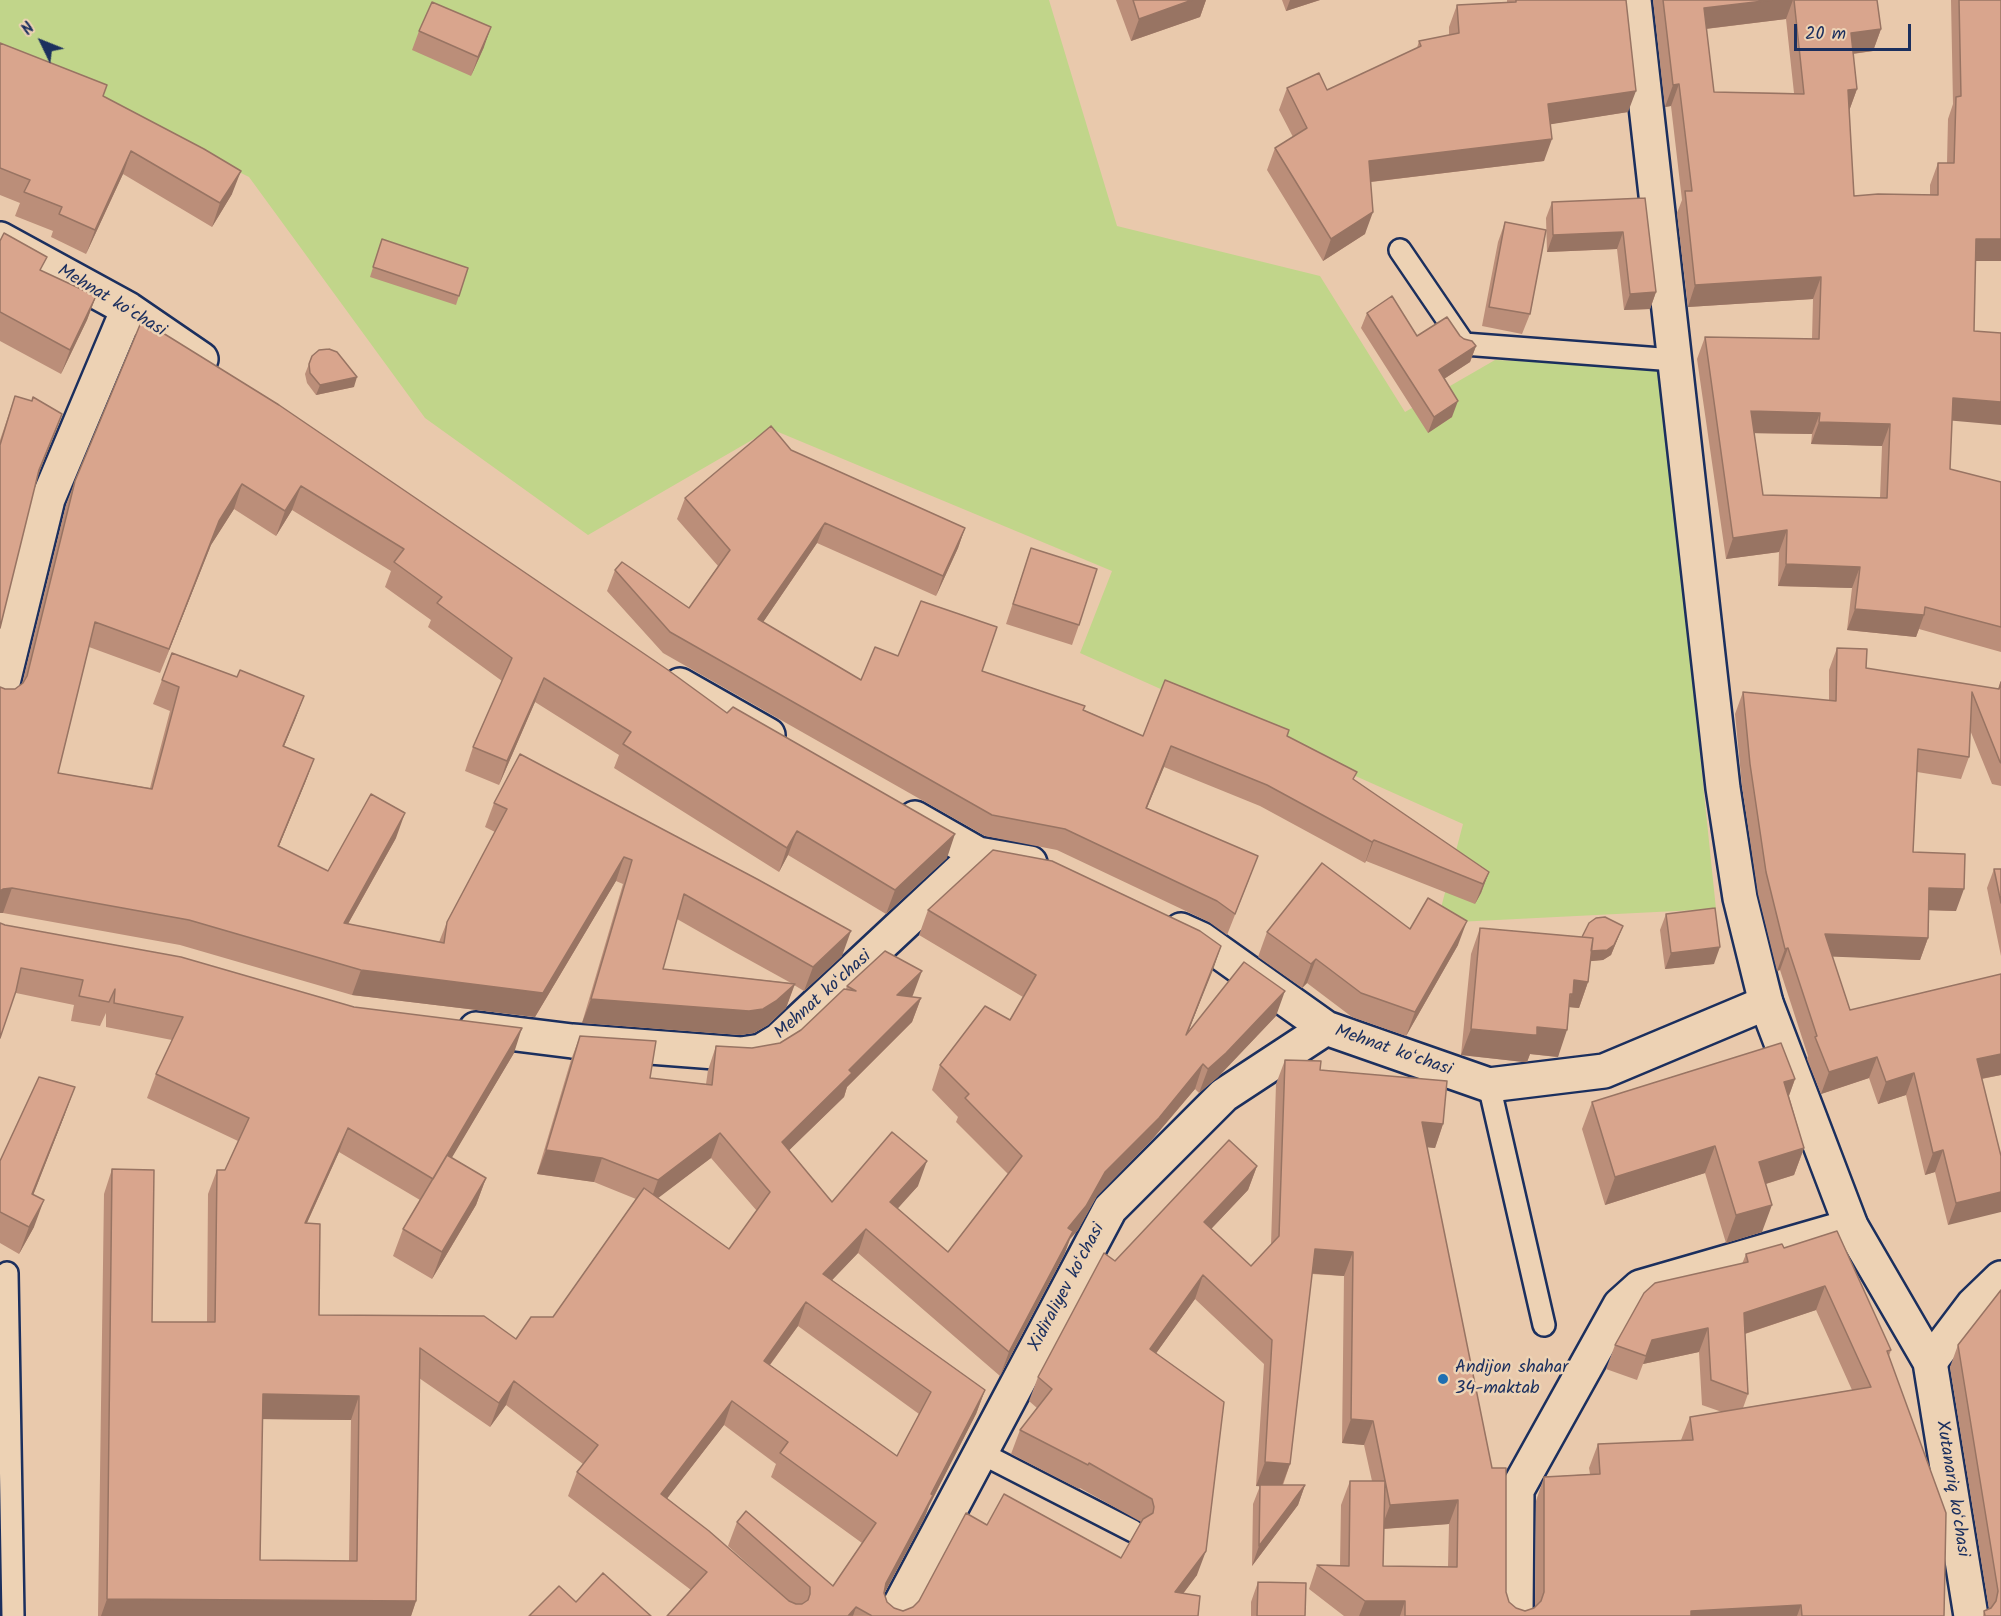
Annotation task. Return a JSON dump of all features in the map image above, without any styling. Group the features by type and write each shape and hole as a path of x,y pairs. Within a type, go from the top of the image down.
{"street":[{"path":"1634,0 1723,788 1740,898 1766,1003 1851,1226 1930,1362 1973,1305 2001,1278"},
{"name":"Mehnat koʻchasi","path":"0,239 128,309 225,376"},
{"path":"0,695 48,499 128,309"},
{"path":"653,669 795,750"},
{"path":"886,802 978,854 1049,867 1059,872"},
{"name":"Mehnat koʻchasi","path":"442,1025 572,1041 741,1054 760,1051 778,1040 978,854"},
{"name":"Mehnat koʻchasi","path":"1150,915 1201,939 1326,1028 1489,1085 1604,1071 1766,1003"},
{"name":"Xidiraliyev koʻchasi","path":"894,1616 1110,1209 1224,1095 1326,1028"},
{"path":"1515,1616 1517,1490 1620,1305 1640,1287 1851,1226"},
{"name":"Xutanariq koʻchasi","path":"1930,1362 1971,1616"}],"lane":[{"path":"1400,250 1464,344 1674,360"},
{"path":"1489,1085 1544,1325"},
{"path":"7,1273 13,1616"},
{"path":"981,1453 1133,1531"}],"green space":[{"path":"0,0 1049,0 1117,226 1320,276 1405,412 1495,360 1660,368 1716,909 1437,923 1463,824 1080,653 1112,571 771,429 588,535 425,418 249,177 0,53"}],"building":[{"path":"1133,0 1192,0 1139,19"},
{"path":"1516,0 1626,0 1636,91 1548,104 1552,139 1369,161 1373,212 1331,239 1275,148 1307,128 1287,88 1319,73 1327,90 1421,46 1419,41 1459,33 1457,5 1516,2"},
{"path":"1663,0 1772,0 1704,8 1714,92 1804,94 1794,0 1877,0 1881,29 1851,33 1857,89 1848,90 1854,196 1938,195 1938,163 1954,163 1956,97 1961,96 1959,0 2001,0 2001,239 1976,239 1974,331 2001,333 2001,402 1953,398 1950,469 2001,482 2001,627 1925,607 1924,615 1855,609 1860,567 1786,564 1787,530 1733,538 1705,337 1819,339 1821,277 1695,285 1685,191 1692,191 1679,84 1673,85","holes":["1751,411 1820,413 1819,422 1890,424 1887,498 1763,495"]},
{"path":"432,2 491,27 478,57 419,31"},
{"path":"0,43 107,85 103,96 241,171 220,203 131,151 95,230 59,214 62,207 24,192 30,180 0,168"},
{"path":"1645,198 1656,292 1630,294 1623,232 1553,235 1552,202"},
{"path":"1505,222 1546,230 1530,314 1489,307"},
{"path":"4,233 47,257 40,270 96,296 70,350 0,312 0,241"},
{"path":"382,239 468,268 459,296 373,267"},
{"path":"1392,296 1417,336 1447,317 1460,336 1472,341 1476,346 1439,370 1458,401 1434,417 1367,313"},
{"path":"142,320 279,405 668,670 727,713 733,707 955,834 895,890 797,831 787,848 623,744 631,732 544,678 507,761 473,747 512,658 437,603 442,597 394,562 404,549 301,486 285,511 242,484 219,521 169,649 95,622 58,773 152,789 179,687 162,680 172,653 237,677 240,670 304,696 283,746 314,759 278,846 328,871 371,794 405,813 344,923 444,943 447,922 507,809 494,803 520,754 851,931 813,967 684,894 663,969 795,984 763,1009 749,1011 591,999 632,860 624,857 543,993 361,970 189,920 12,888 0,891 0,687 15,689 23,683 27,676 75,481"},
{"path":"329,349 337,352 357,377 320,385 310,373 309,364 312,356 319,350"},
{"path":"15,396 32,401 33,397 62,414 39,470 0,628 0,445"},
{"path":"771,426 791,450 965,528 943,576 825,523 758,619 861,680 875,647 898,656 921,601 997,627 982,671 1085,706 1083,710 1143,736 1165,680 1289,730 1287,736 1357,772 1353,779 1489,872 1483,884 1374,840 1372,842 1267,785 1171,746 1146,808 1258,856 1235,914 1217,901 1065,829 992,815 670,632 615,570 622,562 689,608 730,550 685,498"},
{"path":"1031,548 1097,569 1079,625 1013,604"},
{"path":"1837,648 1867,649 1866,668 1999,689 2001,682 2001,763 1972,692 1969,757 1918,749 1913,852 1965,854 1964,889 1929,888 1928,938 1825,934 1850,1010 2001,974 2001,1054 1977,1059 2001,1156 2001,1192 1956,1203 1943,1150 1933,1153 1914,1073 1886,1082 1877,1057 1829,1072 1815,1037 1817,1036 1788,948 1785,949 1766,872 1750,764 1743,692 1836,701"},
{"path":"993,850 1052,861 1200,931 1221,946 1186,1035 1244,962 1285,991 1226,1053 1208,1069 1203,1064 1159,1118 1105,1172 1086,1206 1068,1228 1073,1231 1009,1352 866,1229 823,1274 985,1390 886,1583 884,1593 887,1602 894,1608 903,1611 913,1607 919,1601 966,1513 987,1525 1004,1494 1121,1558 1143,1519 1153,1513 1152,1499 1089,1463 1088,1465 1020,1430 1052,1389 1038,1377 1104,1253 1115,1261 1229,1140 1257,1166 1204,1222 1251,1266 1279,1236 1285,1060 1321,1061 1320,1070 1447,1081 1443,1124 1422,1122 1492,1468 1506,1468 1506,1592 1509,1602 1516,1608 1525,1611 1534,1608 1541,1601 1544,1592 1544,1477 1600,1474 1598,1444 1693,1440 1690,1417 1871,1387 1825,1286 1744,1313 1748,1394 1711,1380 1708,1328 1652,1340 1646,1356 1615,1345 1644,1293 1655,1283 1748,1262 1746,1254 1782,1244 1784,1248 1837,1231 1891,1350 1887,1351 1946,1513 1944,1616 1802,1616 1801,1605 1691,1611 1691,1616 1405,1616 1405,1601 1365,1601 1317,1565 1349,1566 1350,1481 1385,1481 1383,1566 1457,1567 1458,1500 1390,1505 1373,1421 1351,1419 1353,1252 1315,1249 1290,1464 1265,1462 1272,1340 1203,1275 1150,1349 1224,1402 1206,1551 1175,1592 1200,1596 1198,1616 872,1616 856,1607 848,1616 667,1616 707,1572 577,1472 598,1445 514,1381 499,1403 420,1348 416,1601 107,1599 112,1169 154,1170 152,1322 215,1322 217,1170 225,1170 249,1118 156,1074 183,1017 114,1003 115,989 109,1002 79,996 83,980 21,968 16,991 0,1038 0,923 181,957 354,1007 522,1028 433,1179 348,1128 305,1223 320,1224 319,1315 484,1316 516,1339 531,1317 553,1317 644,1188 729,1249 770,1192 720,1133 658,1180 602,1158 546,1150 580,1036 656,1041 650,1078 712,1085 716,1046 752,1048 780,1043 801,1030 844,989 856,991 847,986 885,951 922,971 897,995 921,998 849,1070 852,1073 782,1142 832,1202 892,1132 927,1161 890,1202 948,1252 1022,1156 965,1098 969,1094 940,1065 985,1006 1010,1020 1036,975 928,910","holes":["806,1302 931,1392 897,1456 764,1361","263,1394 359,1396 357,1561 260,1560","732,1401 788,1442 780,1453 876,1523 833,1586 746,1511 737,1522 810,1587 808,1600 802,1604 796,1604 789,1601 709,1531 661,1494"]},
{"path":"1322,863 1410,929 1428,898 1467,921 1415,1012 1361,993 1316,959 1311,964 1267,932"},
{"path":"1994,869 2001,869 2001,903"},
{"path":"1715,908 1720,947 1671,953 1666,914"},
{"path":"1605,917 1623,926 1614,945 1607,950 1591,951 1593,938 1582,937 1589,923 1596,918"},
{"path":"1480,928 1593,938 1588,982 1574,980 1573,994 1570,994 1567,1030 1537,1027 1537,1035 1533,1035 1471,1029"},
{"path":"1781,1043 1795,1079 1784,1082 1804,1148 1759,1162 1772,1205 1736,1215 1715,1146 1615,1177 1592,1102"},
{"path":"39,1077 75,1087 32,1194 44,1200 29,1227 0,1212 0,1161"},
{"path":"447,1155 486,1178 442,1252 403,1229"},
{"path":"2001,1290 2001,1616 1985,1616 1984,1611 1991,1608 1996,1601 1998,1591 1958,1345"},
{"path":"1260,1485 1305,1485 1259,1546"},
{"path":"603,1573 651,1616 529,1616 559,1586 576,1602"},
{"path":"1258,1582 1306,1583 1305,1616 1257,1616"}],"place":[{"name":"Andijon shahar 34-maktab","path":"1443,1379"}]}
